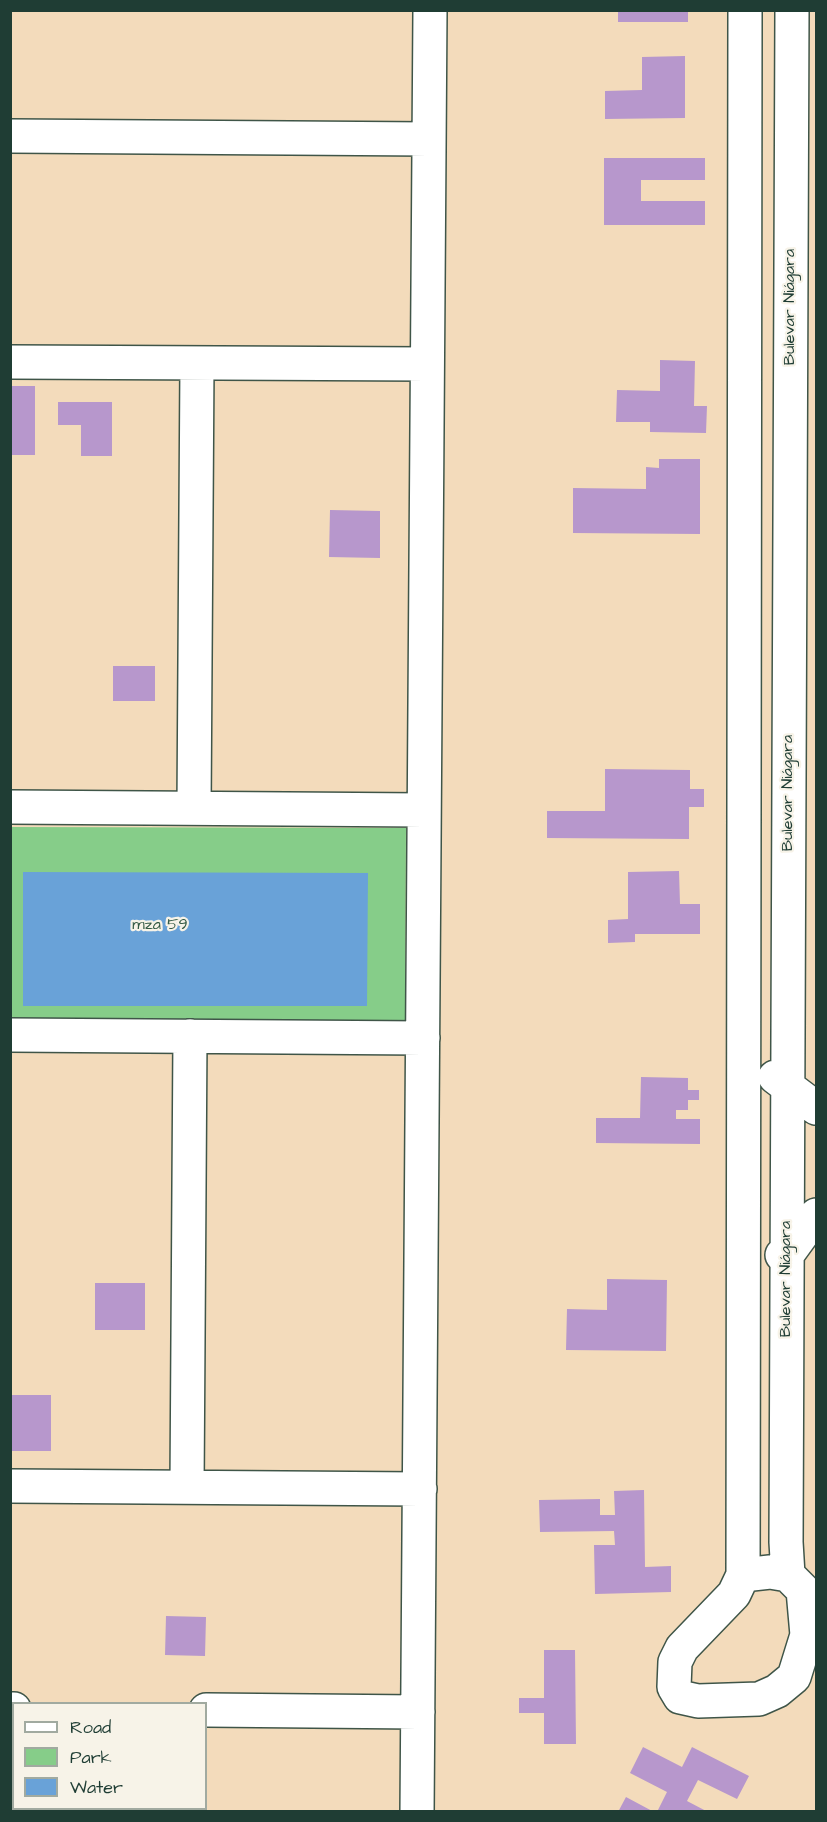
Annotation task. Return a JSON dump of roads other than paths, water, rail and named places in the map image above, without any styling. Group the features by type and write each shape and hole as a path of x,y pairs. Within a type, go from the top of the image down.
{"street":[{"path":"417,1812 430,10"},
{"path":"792,11 775,16 745,11 743,1575 770,1572 802,1586"},
{"name":"Bulevar Niágara","path":"743,1575 734,1594 682,1648 675,1662 674,1679 674,1687 680,1697 698,1701 759,1699 777,1690 794,1677 812,1635 802,1586 786,1542 792,11"},
{"path":"10,136 429,139"},
{"path":"10,362 427,364"},
{"path":"194,808 197,363"},
{"path":"10,807 424,810"},
{"path":"10,1035 423,1038"},
{"path":"187,1487 190,1036"},
{"path":"743,1053 816,1108"},
{"path":"742,1254 787,1256 816,1215"},
{"path":"10,1486 420,1489"},
{"path":"207,1710 418,1712"}],"water":[{"path":"23,872 368,873 367,1006 23,1006"}],"park label":[{"name":"mza 59","path":"160,926"}]}
